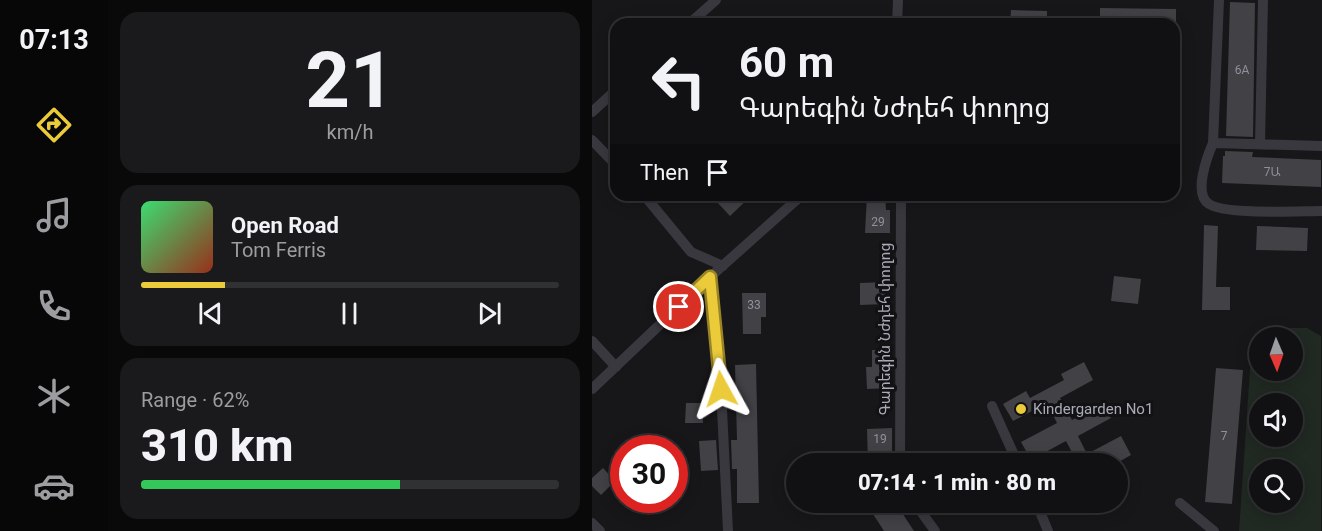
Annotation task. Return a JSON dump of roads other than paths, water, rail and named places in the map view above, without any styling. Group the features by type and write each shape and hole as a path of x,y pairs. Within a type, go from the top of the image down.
{"street":[{"path":"696,18 716,0"},
{"path":"897,18 898,0"},
{"path":"1219,0 1213,143 1203,167 1202,195 1208,204 1224,210 1321,211"},
{"path":"1260,144 1263,0"},
{"path":"592,112 610,96"},
{"path":"592,140 610,159"},
{"path":"1213,143 1321,146"},
{"path":"649,201 691,252 723,266"},
{"path":"592,389 710,277 795,201"},
{"name":"Գարեգին Նժդեհ փողոց","path":"900,453 901,201"},
{"path":"710,277 721,389 728,531"},
{"path":"592,341 616,367"},
{"path":"992,406 1013,453"},
{"path":"1180,503 1214,531"},
{"path":"922,513 936,531"},
{"path":"1041,513 1048,531"},
{"path":"592,523 600,531"}],"place":[{"name":"Kindergarden No1","path":"1021,409"}]}
